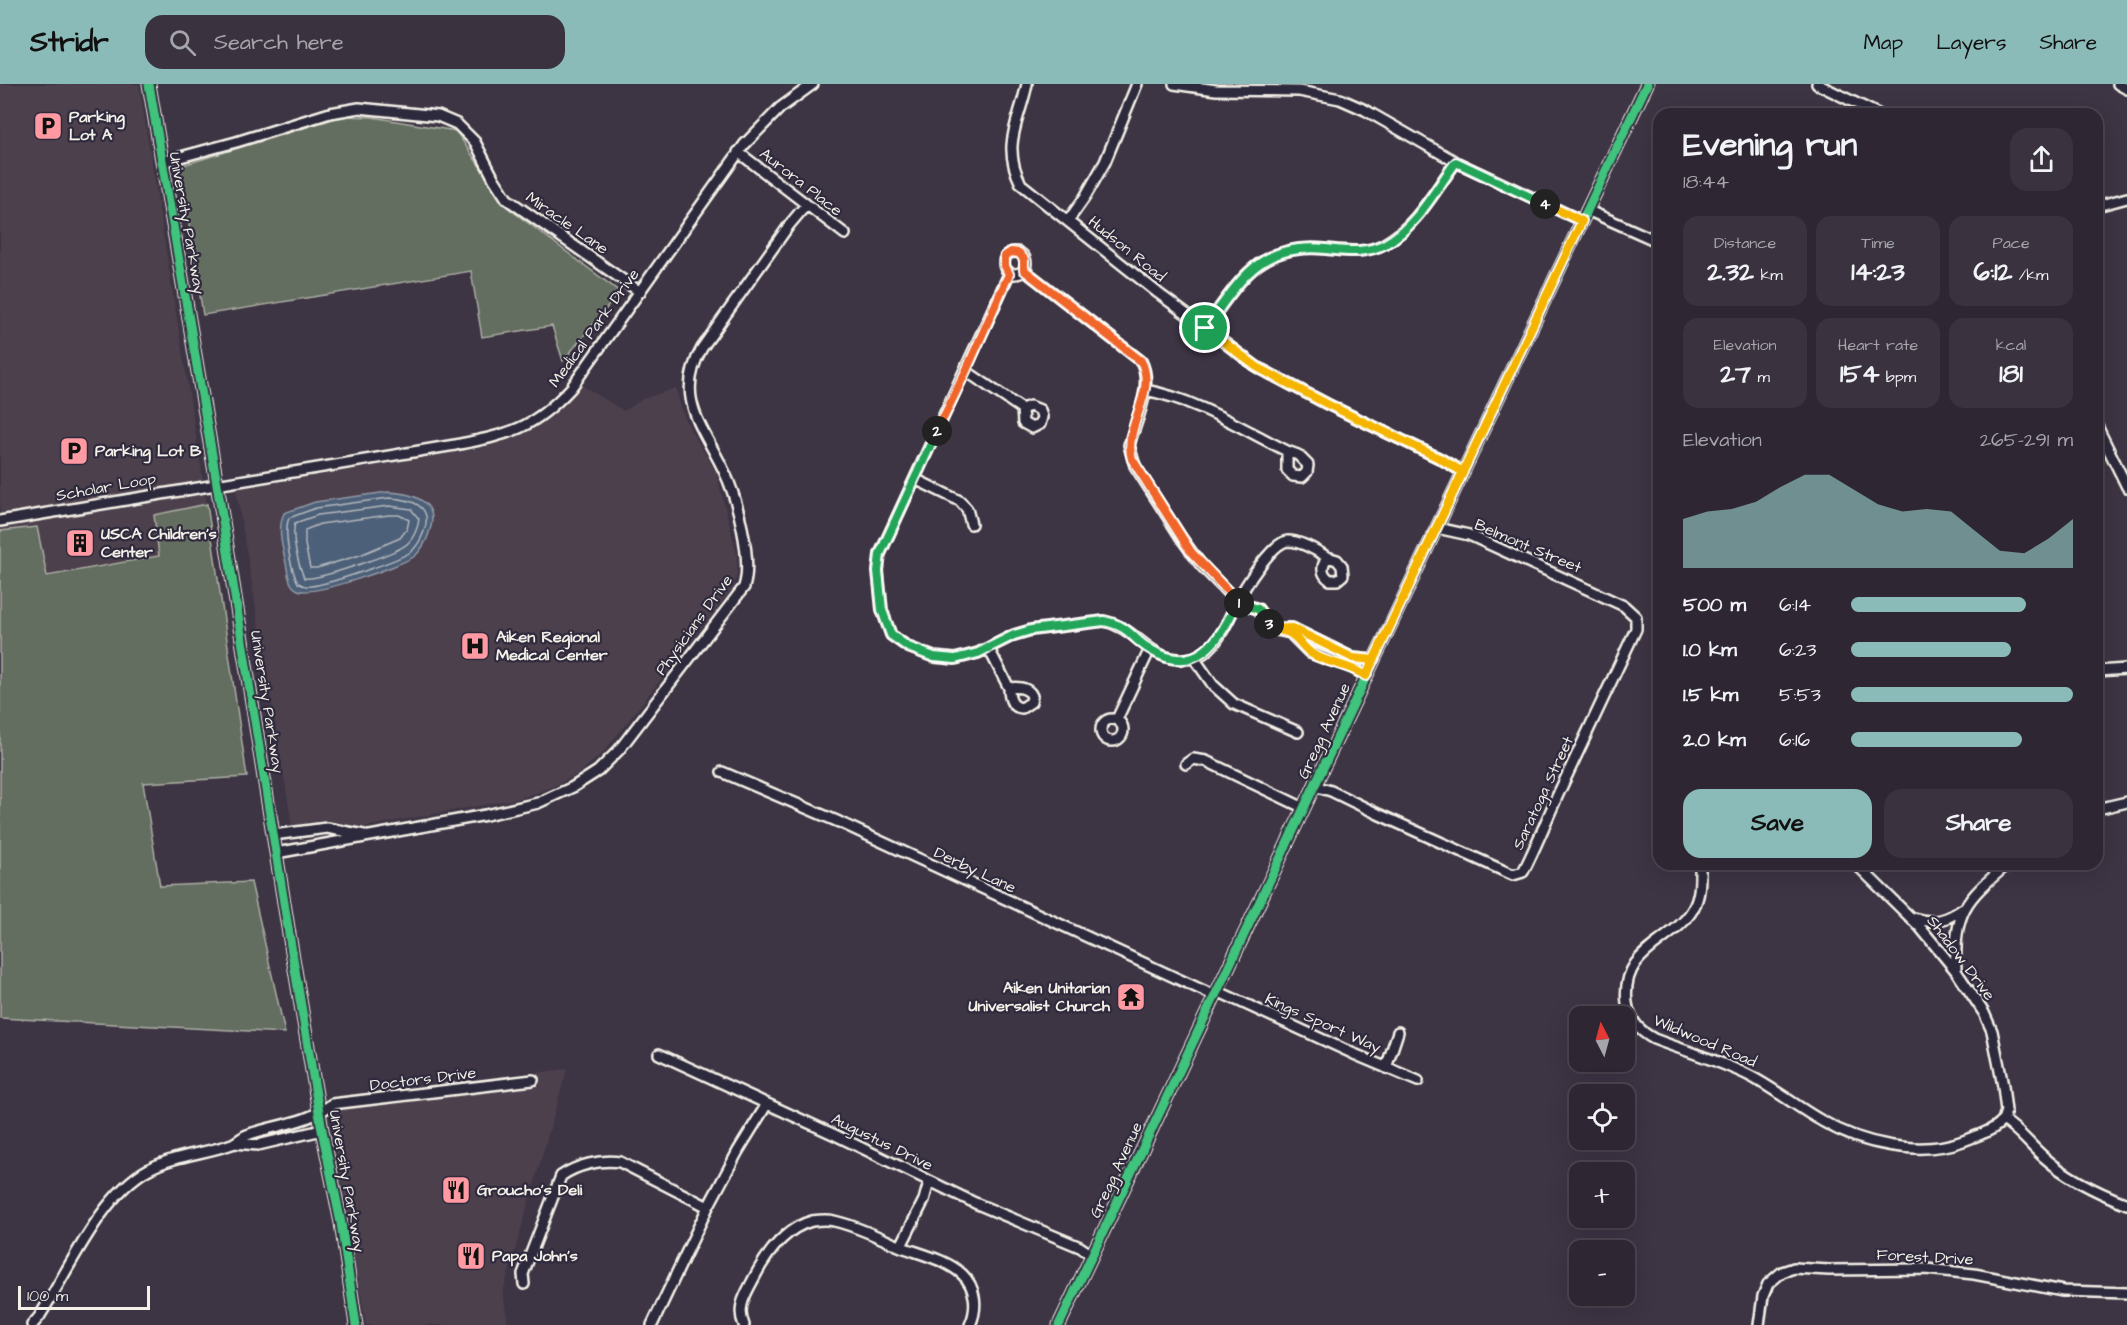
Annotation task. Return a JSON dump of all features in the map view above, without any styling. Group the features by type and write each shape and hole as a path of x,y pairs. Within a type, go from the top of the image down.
{"street":[{"name":"University Parkway","path":"149,84 217,484 322,1130 341,1223 356,1325"},
{"name":"Medical Park Drive","path":"217,484 501,436 525,427 546,414 571,388 738,152 773,114 813,84"},
{"name":"Hudson Road","path":"1027,84 1011,138 1014,166 1021,184 1257,367 1463,472"},
{"path":"1068,221 1105,162 1137,84"},
{"path":"1174,84 1216,90 1299,91 1327,95 1365,110 1456,162 1582,221"},
{"name":"Gregg Avenue","path":"1059,1325 1647,84"},
{"path":"1817,84 1866,108"},
{"path":"2118,84 2127,89"},
{"name":"Miracle Lane","path":"162,162 236,142 330,112 359,108 438,116 457,124 475,142 507,199 640,292"},
{"name":"Aurora Place","path":"738,152 845,234"},
{"path":"1205,328 1238,283 1268,257 1283,252 1311,249 1362,251 1387,243 1404,231 1456,162"},
{"path":"2103,204 2127,198"},
{"name":"Physicians Drive","path":"276,853 486,815 538,803 565,792 586,779 619,750 741,592 746,579 748,563 739,517 725,472 702,432 695,412 689,389 691,374 702,348 806,205"},
{"path":"1587,210 1653,240"},
{"path":"1014,251 1022,255 1026,263 1024,270 1016,274 1009,274 1004,260 1014,251"},
{"path":"1024,270 1137,357 1145,372 1145,390 1129,445 1132,459 1191,552 1237,602 1258,609 1272,629 1290,633 1303,648 1317,657 1352,667 1366,676"},
{"path":"1009,274 880,554 882,610 891,635 901,643 934,657 955,659 989,649 1014,635 1031,630 1104,621 1129,631 1150,650 1171,658 1194,658 1209,648 1222,633 1237,602 1278,545 1288,541 1297,543 1327,556"},
{"path":"966,371 1022,409"},
{"path":"1145,390 1170,396 1204,409 1287,451"},
{"path":"2103,438 2127,487"},
{"path":"915,479 960,501 967,509 970,524"},
{"name":"Scholar Loop","path":"0,521 217,484"},
{"name":"Belmont Street","path":"1437,528 1469,535 1606,597"},
{"name":"Saratoga Street","path":"1314,786 1331,791 1505,872 1513,875 1520,874 1537,845 1636,629 1634,613 1606,597"},
{"path":"1272,629 1292,628 1353,658 1374,660"},
{"path":"989,649 1009,688"},
{"path":"1117,719 1150,650"},
{"path":"1194,658 1208,680 1234,704 1298,732"},
{"path":"2103,671 2127,669"},
{"path":"1185,764 1193,759 1206,761 1304,808"},
{"name":"Derby Lane","path":"722,772 839,822 1216,994"},
{"path":"2103,808 2127,802"},
{"name":"Physicians Drive","path":"273,835 327,828 367,836"},
{"name":"Wildwood Road","path":"1700,870 1700,889 1692,911 1644,953 1631,972 1626,995 1629,1011 1643,1033 1746,1074 1824,1122 1848,1134 1875,1142 1913,1148 1950,1146 1994,1127 2003,1120"},
{"name":"Shadow Drive","path":"1862,870 1910,917 1956,971 1984,1013 1992,1031 2003,1086 2006,1111 2003,1120"},
{"path":"1910,917 1938,922 1953,916 1963,909 1970,899 2001,870"},
{"path":"1956,971 1956,936 1963,909"},
{"name":"Kings Sport Way","path":"1216,994 1418,1081"},
{"path":"1386,1068 1398,1032"},
{"name":"Augustus Drive","path":"659,1054 975,1203 1080,1246 1092,1255"},
{"name":"Doctors Drive","path":"234,1143 250,1134 301,1121 320,1113 332,1104 533,1080"},
{"path":"652,1325 708,1207 738,1151 767,1104"},
{"path":"2003,1120 2020,1131 2054,1166 2127,1204"},
{"path":"32,1325 54,1294 102,1213 126,1184 136,1176 163,1162 234,1143 258,1144 322,1130"},
{"path":"524,1284 523,1274 561,1176 571,1169 608,1160 620,1162 708,1207"},
{"path":"901,1246 924,1200 929,1182"},
{"path":"744,1325 741,1313 742,1300 759,1268 779,1241 803,1224 819,1220 836,1221 947,1263 963,1275 969,1283 974,1298 974,1312 970,1325"},
{"name":"Forest Drive","path":"1759,1325 1763,1296 1768,1284 1782,1272 1794,1268 1926,1269 1974,1274 2063,1292 2127,1293"}],"shaded area":[{"path":"0,84 139,84 230,647 13,659 0,837"},
{"name":"Aiken Regional Medical Center","path":"580,384 624,411 643,399 676,388 681,409 691,431 716,472 737,554 737,575 733,588 603,753 578,774 552,787 521,798 364,827 328,820 292,825 236,489 476,449 529,432 558,411"},
{"path":"567,1069 503,1292 508,1325 366,1325 328,1099"}],"green space":[{"path":"343,116 372,117 456,131 507,207 620,292 563,361 552,326 482,337 471,271 203,315 180,166"},
{"path":"207,504 247,777 143,783 160,886 251,882 285,1033 0,1018 0,531 37,527 47,576 159,556 154,515"}],"water":[{"path":"388,492 416,497 423,501 431,514 432,522 427,539 415,556 393,567 338,585 307,591 298,590 292,585 282,544 281,525 284,513 315,502"}],"cycle path":[{"path":"149,84 217,484 322,1130 341,1223 356,1325"},
{"path":"1059,1325 1647,84"}],"place":[{"name":"Parking Lot A","path":"48,126"},
{"name":"Parking Lot B","path":"74,451"},
{"name":"USCA Children's Center","path":"80,543"},
{"name":"Aiken Regional Medical Center","path":"475,646"},
{"name":"Aiken Unitarian Universalist Church","path":"1131,997"},
{"name":"Groucho's Deli","path":"456,1190"},
{"name":"Papa John's","path":"471,1256"}],"route":[{"path":"1205,328 1238,283 1268,257 1283,252 1321,248 1362,251 1387,243 1404,231 1456,162 1582,221 1374,660 1366,676 1352,667 1310,653 1290,633 1272,629 1258,609 1237,602 1228,624 1216,641 1201,654 1186,659 1171,658 1150,650 1129,631 1104,621 1031,630 1014,635 989,649 955,659 934,657 908,647 891,635 882,610 878,571 880,554 1009,274 1005,266 1005,256 1014,251 1022,255 1026,263 1024,270 1121,344 1144,366 1145,390 1129,445 1132,459 1201,565 1237,602 1258,609 1272,629 1292,628 1353,658 1374,660 1463,472 1257,367 1205,328"}]}
